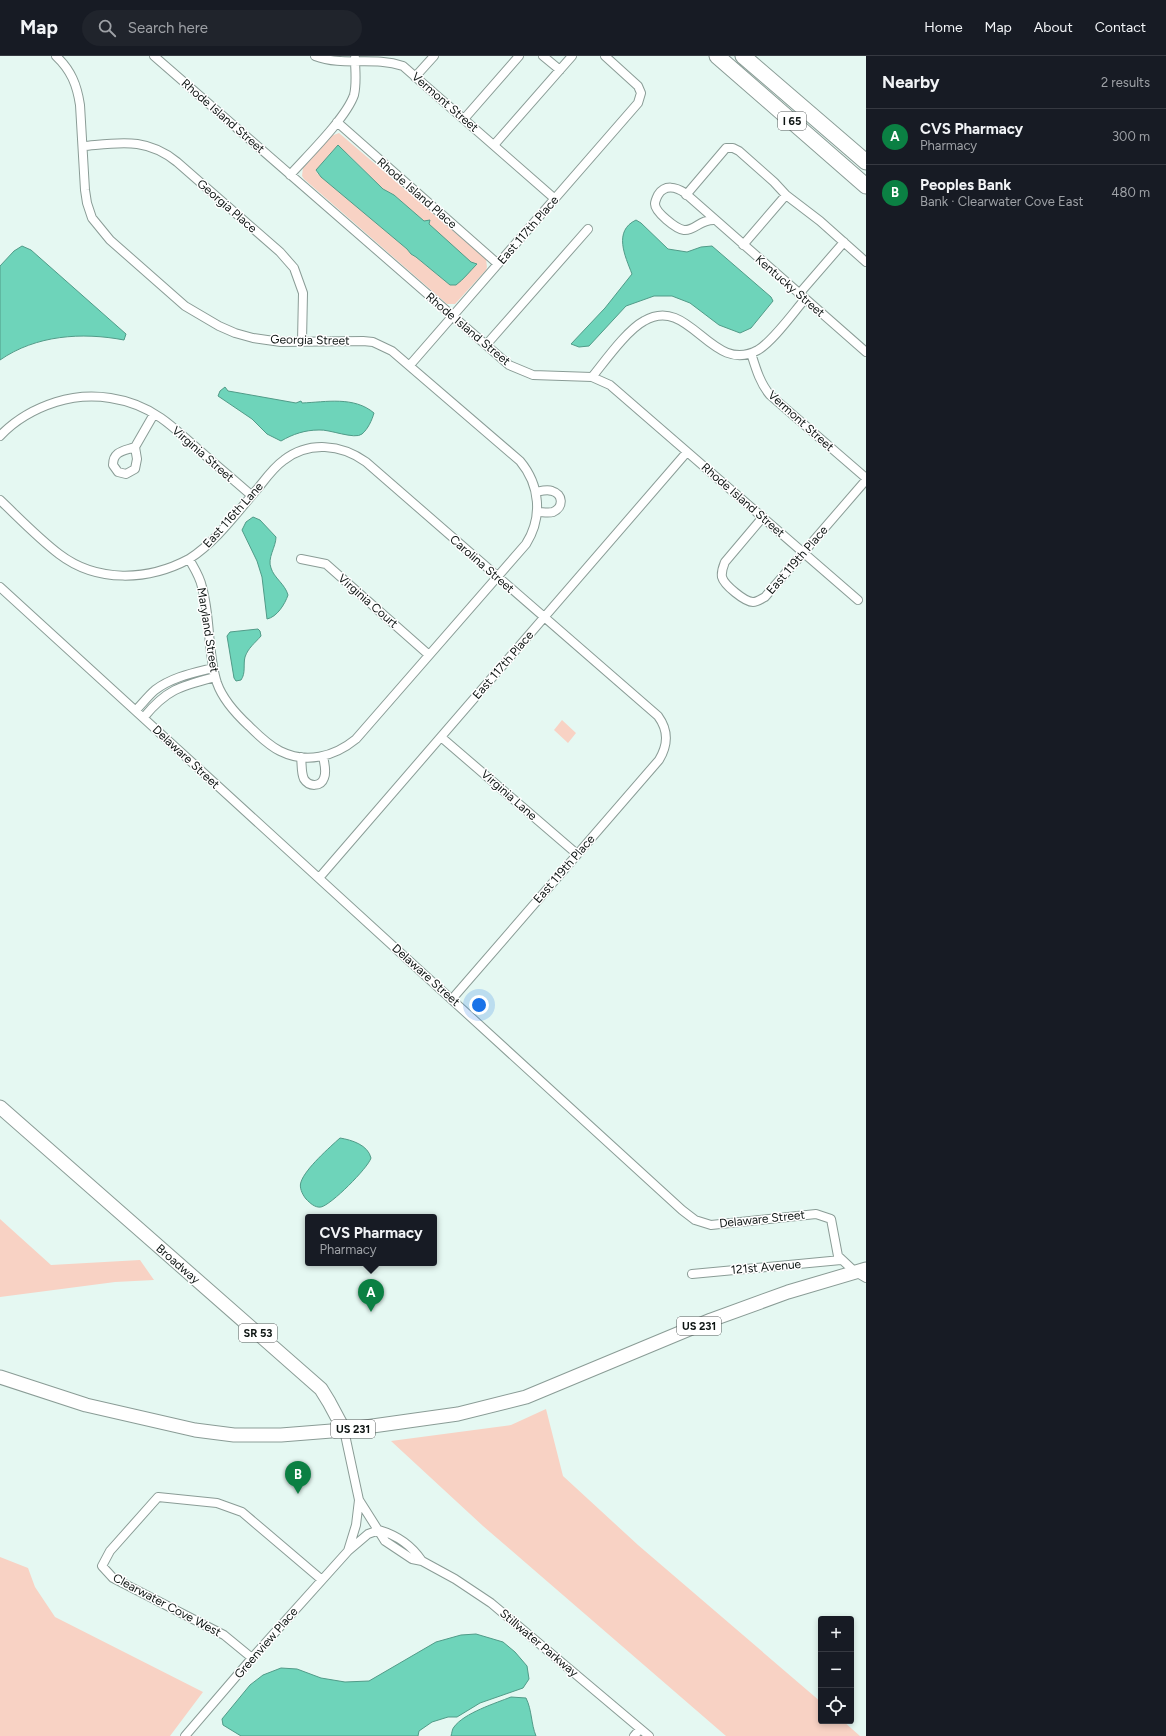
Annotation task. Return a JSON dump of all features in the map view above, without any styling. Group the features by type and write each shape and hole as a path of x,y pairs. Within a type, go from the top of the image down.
{"highway":[{"name":"I 65","path":"717,56 866,186"},
{"name":"I 65","path":"743,56 866,162"}],"main road":[{"name":"Broadway","path":"0,1107 321,1389 344,1430"},
{"name":"US 231","path":"0,1378 86,1405 195,1430 234,1435 281,1435 344,1430 458,1414 526,1398 711,1320 788,1292 860,1270"}],"street":[{"name":"Georgia Street","path":"56,56 69,72 78,89 87,202 92,218 110,240 185,306 205,319 234,333 252,338 282,342 351,340 373,342 392,351 410,365 520,461 528,473 536,492 537,512 534,529 526,544 498,577"},
{"name":"Rhode Island Street","path":"154,56 509,365 524,372 542,375 575,375 592,377 610,385 858,600"},
{"name":"Vermont Street","path":"315,56 330,59 376,57 390,59 403,66 555,199"},
{"path":"415,77 434,56"},
{"path":"464,119 519,56"},
{"path":"543,56 560,70"},
{"path":"494,145 572,56"},
{"name":"East 117th Place","path":"410,365 638,103 641,93 636,83 605,56"},
{"path":"290,175 346,111 354,93 356,82 355,58"},
{"name":"Rhode Island Place","path":"336,122 498,264"},
{"name":"Georgia Place","path":"83,146 132,143 145,145 162,151 177,162 280,252 294,268 303,293 302,341"},
{"path":"686,195 726,148 733,148 739,151 774,182 786,195 844,242 866,262"},
{"name":"Kentucky Street","path":"715,220 707,220 694,227 683,230 677,228 660,214 655,205 659,193 666,188 676,188 686,195 715,220 744,245 802,296 866,351"},
{"path":"744,245 786,195"},
{"path":"486,345 588,230"},
{"path":"592,377 632,330 644,320 654,317 670,317 684,322 717,349 724,352 733,355 751,353 766,344 844,242"},
{"name":"Vermont Street","path":"751,353 764,388 770,395 866,479"},
{"name":"Virginia Street","path":"0,436 18,420 47,405 74,398 97,396 117,399 136,405 154,414 170,425 251,495"},
{"path":"135,447 154,414"},
{"name":"Carolina Street","path":"275,467 290,455 313,448 334,448 352,454 366,462 658,716 663,722 666,735"},
{"name":"East 117th Place","path":"319,878 687,452"},
{"name":"East 116th Lane","path":"189,559 208,544 275,467"},
{"name":"East 119th Place","path":"763,517 725,562 722,570 722,578 724,583 744,600 754,602 765,597 866,479"},
{"path":"536,492 553,491 559,495 561,499 560,506 556,510 552,512 537,512"},
{"path":"0,500 59,554 88,570 107,574 142,575 170,568 189,559"},
{"name":"Maryland Street","path":"189,559 204,594 213,668 219,689 229,704 249,726 279,751 301,757 323,756 338,751 356,739 430,655"},
{"name":"Virginia Court","path":"301,559 326,564 430,655"},
{"path":"430,655 498,577"},
{"name":"Delaware Street","path":"0,587 682,1210 695,1220 711,1224 816,1214 831,1219 838,1256 841,1260"},
{"path":"136,710 154,691 167,683 182,676 213,668"},
{"path":"144,717 156,703 168,693 184,686 215,678"},
{"name":"East 119th Place","path":"452,999 659,760 666,746 666,735"},
{"name":"Virginia Lane","path":"441,737 577,854"},
{"path":"301,757 304,779 307,783 315,785 320,784 324,778 325,773 323,756"},
{"path":"841,1260 860,1270 866,1278"},
{"name":"121st Avenue","path":"692,1274 841,1260"},
{"path":"344,1430 359,1500 379,1530"},
{"name":"Clearwater Cove West","path":"252,1658 224,1634 113,1578 102,1566 110,1551 158,1497 217,1503 242,1512 322,1580"},
{"name":"Greenview Place","path":"348,1551 356,1525 359,1500"},
{"name":"Greenview Place","path":"185,1736 252,1658 348,1551 368,1534 379,1530"},
{"name":"Stillwater Parkway","path":"379,1530 391,1533 415,1551 422,1561 492,1603 649,1736"},
{"path":"634,1736 640,1729"}],"shaded area":[{"path":"339,133 486,259 486,270 455,304 447,304 304,179 302,176 303,168 331,136","holes":["337,147 348,154 383,189 394,195 424,221 430,221 429,224 471,263 477,264 476,266 473,267 456,285 450,285 411,254 317,173 316,171"]},
{"path":"338,145 383,189 394,195 424,221 430,220 429,224 471,262 477,264 459,283 456,285 450,285 411,254 321,177 316,170"},
{"path":"636,220 668,249 687,252 701,247 712,246 771,297 773,301 751,328 740,333 719,325 690,303 672,296 654,296 626,306 589,346 579,347 571,344 605,308 632,274 624,252 623,237 629,225"},
{"path":"22,246 31,250 126,334 124,340 92,336 60,338 29,345 0,360 0,266 14,251"},
{"path":"225,387 228,391 296,403 301,401 302,403 330,401 349,402 358,404 374,413 368,427 359,436 314,430 290,436 281,441 267,434 252,419 218,396 220,391"},
{"path":"253,517 260,520 276,537 270,564 272,572 287,591 288,595 280,610 274,616 267,619 262,577 257,561 242,530 246,522"},
{"path":"258,629 261,636 246,654 244,660 243,677 241,680 236,681 234,678 227,636 230,632"},
{"path":"562,720 576,733 568,743 554,730"},
{"path":"340,1138 363,1146 371,1158 363,1170 333,1200 326,1205 317,1207 306,1199 302,1193 300,1184 303,1177 312,1165"},
{"path":"0,1219 51,1265 140,1260 154,1280 115,1282 0,1297"},
{"path":"546,1409 563,1476 638,1545 818,1699 818,1724 846,1724 860,1736 726,1736 483,1526 391,1441 511,1425"},
{"path":"0,1557 28,1568 35,1587 55,1617 203,1692 170,1736 0,1736"},
{"path":"476,1634 503,1642 515,1652 527,1666 529,1679 523,1688 480,1703 457,1717 448,1717 432,1722 419,1731 418,1736 241,1736 223,1725 222,1719 250,1685 263,1675 281,1668 297,1669 321,1678 345,1682 369,1681 436,1642 461,1635"},
{"path":"511,1697 526,1698 536,1736 451,1736 453,1728 465,1717"}],"place":[{"name":"CVS Pharmacy","path":"371,1312"},
{"name":"Peoples Bank","path":"298,1494"}]}
